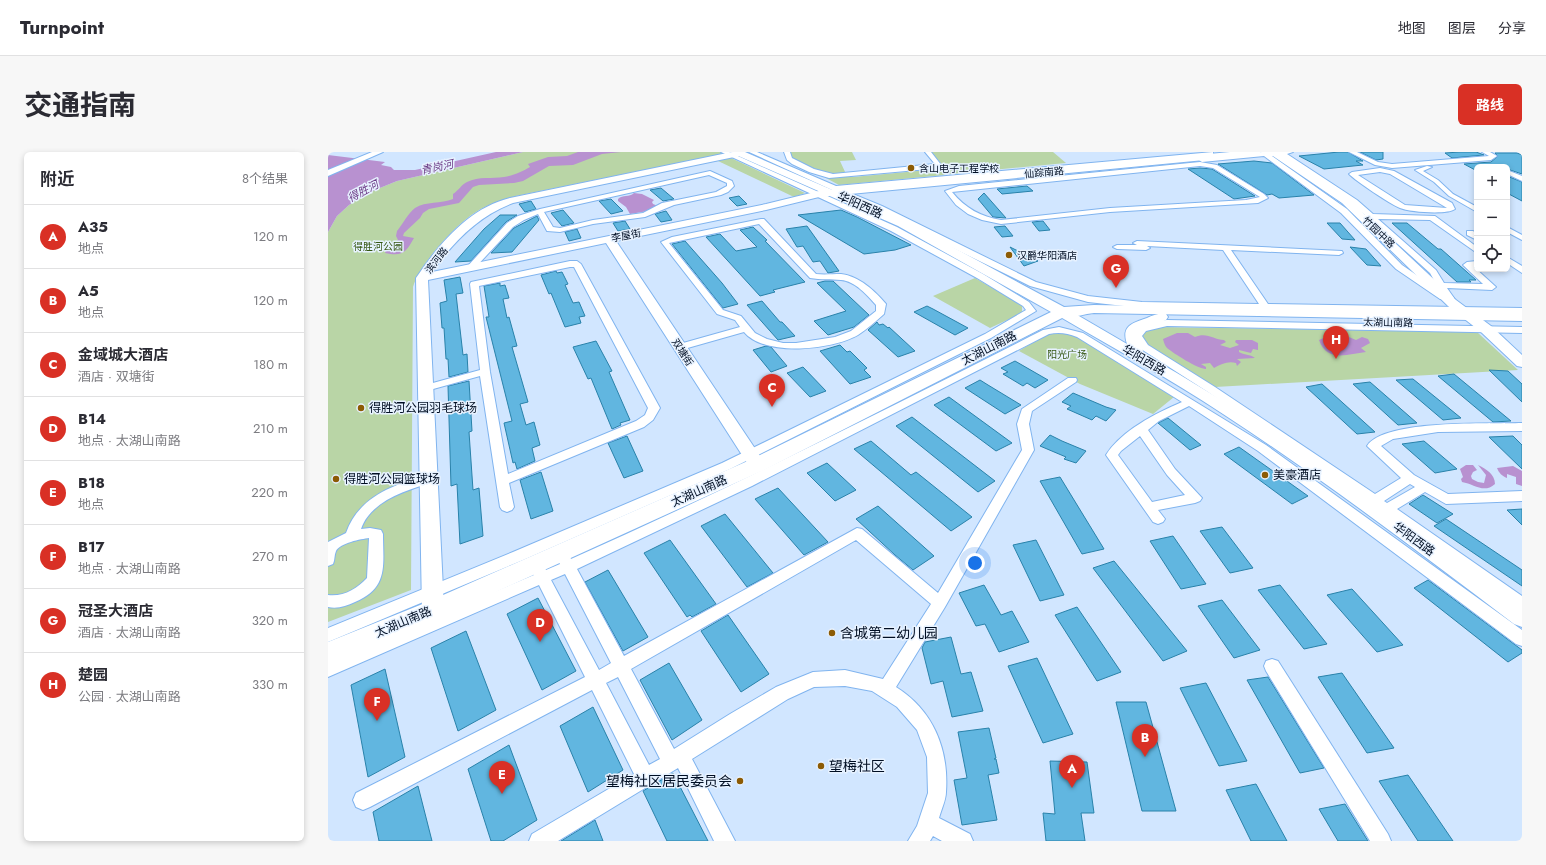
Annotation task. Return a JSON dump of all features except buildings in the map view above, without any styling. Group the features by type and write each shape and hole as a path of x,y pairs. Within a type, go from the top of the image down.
{"main road":[{"name":"华阳西路","path":"732,153 835,192 902,224 1062,312"},
{"name":"太湖山南路","path":"328,653 433,601 539,570 565,559 753,460 1062,312 1094,309 1522,317"},
{"name":"太湖山南路","path":"1062,312 1096,317 1161,318 1270,313"},
{"name":"太湖山南路","path":"1469,316 1522,324"}],"street":[{"path":"752,152 835,192 928,231 1000,269 1033,284 1088,299 1122,303 1270,313 1469,316 1522,330"},
{"path":"787,152 789,158 794,162 826,175 833,176 939,166 928,152"},
{"path":"1160,152 1171,159"},
{"path":"1205,154 1227,152"},
{"path":"1063,173 1290,152"},
{"path":"1352,152 1378,164 1392,166 1490,158 1494,156 1485,152"},
{"path":"328,173 377,153"},
{"name":"滨河路","path":"433,601 422,278 438,255 459,233 486,211 492,208 517,200 732,153"},
{"path":"1270,153 1344,211 1399,267 1469,316"},
{"name":"仙踪南路","path":"835,192 1037,176 1205,154 1270,153"},
{"name":"竹园中路","path":"1270,153 1367,216 1433,285 1522,363"},
{"path":"1452,155 1465,160"},
{"path":"835,192 1171,159"},
{"path":"1474,208 1451,195 1436,181 1418,170 1424,168 1473,163 1480,164"},
{"path":"1037,176 948,191 955,201 970,213 988,220 1001,222 1110,210 1258,201 1264,196 1215,166 1205,164 1063,173"},
{"path":"1380,170 1388,171 1449,205 1451,209 1414,209 1403,206 1353,175 1352,174 1355,172 1380,170"},
{"path":"470,268 510,225 521,218 540,211 710,172 730,182 731,186 714,195 665,205 645,215 593,222 560,230 550,229 540,211"},
{"path":"1510,173 1522,179"},
{"path":"328,635 433,601 753,460 988,336 1031,311 1026,304 980,276 894,229 835,192"},
{"name":"李屋街","path":"422,278 835,192"},
{"path":"1367,216 1433,272 1469,316"},
{"path":"1367,216 1432,218 1474,249"},
{"path":"761,221 813,276 823,278 842,277 852,280 881,304 881,312 870,322 854,333 837,340 796,346 783,346 764,341 752,335 746,328 738,318 720,312 665,242 672,239 761,221"},
{"path":"1510,231 1522,238"},
{"path":"1470,233 1474,236"},
{"name":"双塘街","path":"609,238 753,460"},
{"path":"1137,243 1339,253"},
{"path":"1117,247 1226,248"},
{"path":"1226,248 1270,313"},
{"path":"1510,261 1522,270"},
{"path":"503,481 640,424 647,420 653,413 654,408 577,264 570,264 474,284 485,372 507,507"},
{"path":"1474,264 1467,265 1474,271"},
{"path":"1433,285 1492,287 1475,272"},
{"path":"1522,311 1469,316 1167,324 1144,327 1138,332 1138,341 1145,348 1181,369 1378,507 1522,604"},
{"name":"华阳西路","path":"1062,312 1250,424 1378,507 1522,618"},
{"path":"1139,358 1130,336 1132,331 1137,326 1161,318"},
{"path":"680,347 746,328"},
{"path":"725,841 621,666 565,559 702,505 1050,330 1063,330 1080,335 1262,448 1522,639"},
{"path":"426,388 485,372"},
{"path":"885,690 940,603 1028,450 1023,416 1028,409 1072,380"},
{"path":"1158,519 1112,455 1117,448 1155,418 1190,402"},
{"path":"1522,427 1438,428 1389,436 1373,446 1410,478 1446,499 1522,496"},
{"path":"1141,429 1171,472 1195,498 1149,507"},
{"path":"1378,507 1410,478"},
{"path":"352,536 362,514 381,497 400,488 428,479"},
{"path":"1378,507 1424,487"},
{"path":"328,560 329,549 338,542 352,536 368,532 376,534 375,578 363,590 346,600 332,603 328,601"},
{"path":"363,800 596,680 857,533 940,603"},
{"path":"328,670 539,570 646,778"},
{"path":"1272,666 1381,841"},
{"path":"539,841 646,778 736,720 782,693 813,680 845,678 876,684 904,700 924,725 936,757 937,794 925,831 918,841"},
{"path":"928,823 963,841"}],"green space":[{"name":"得胜河公园","path":"523,152 725,152 722,154 516,196 500,201 485,207 468,217 440,245 423,268 413,287 411,590 328,622 328,232 337,216 349,205 365,194 397,181"},
{"path":"788,152 852,152 856,160 840,161 846,174 832,175 792,159"},
{"path":"931,152 1053,152 1066,163 950,174"},
{"path":"724,157 731,158 805,193 794,197 718,161 664,171"},
{"path":"939,169 945,175 839,185 826,178 853,177"},
{"path":"975,278 1022,305 1022,313 990,328 933,296"},
{"path":"1155,327 1477,332 1518,370 1215,387 1147,347 1141,341 1142,331"},
{"name":"阳光广场","path":"1058,330 1077,336 1174,397 1153,414 1080,384 1019,351 1051,331"}],"water":[{"path":"496,152 523,152 397,181 365,194 349,205 337,216 328,232 328,155 385,162 381,165 391,167 394,170 415,170"},
{"path":"578,152 621,152 602,154 573,165 549,166 523,181 479,185 473,187 459,203 429,209 423,213 420,218 404,233 403,236 414,238 406,250 400,254 385,253 387,248 398,240 396,236 397,231 415,208 424,204 444,202 453,199 453,194 465,183 472,180 511,176 530,167 528,164 548,157 567,156"},
{"path":"634,193 642,194 654,200 652,202 653,204 658,206 648,211 630,214 626,207 618,201 618,199"},
{"path":"1177,333 1188,333 1195,337 1203,335 1224,340 1226,342 1220,345 1230,348 1239,345 1235,342 1236,340 1252,340 1258,343 1258,350 1253,349 1251,353 1239,350 1239,352 1243,354 1255,358 1237,359 1241,362 1237,366 1236,363 1230,362 1214,368 1210,363 1201,364 1206,367 1206,369 1186,360 1166,347 1163,339"},
{"path":"1326,337 1349,337 1356,340 1362,337 1368,339 1370,343 1361,348 1366,352 1339,355 1327,352 1323,347 1319,340"},
{"path":"1466,465 1473,465 1477,470 1473,472 1471,476 1472,479 1484,483 1486,475 1478,465 1492,475 1495,480 1495,484 1487,488 1479,488 1462,482 1461,479 1463,477 1460,469"},
{"path":"1513,466 1522,471 1522,486 1516,484 1516,477 1507,474 1507,478 1501,474 1497,468"}],"place":[{"name":"含山电子工程学校","path":"911,168"},
{"name":"汉爵华阳酒店","path":"1009,255"},
{"name":"冠圣大酒店","path":"1116,288"},
{"name":"楚园","path":"1336,359"},
{"name":"金域城大酒店","path":"772,407"},
{"name":"得胜河公园羽毛球场","path":"361,408"},
{"name":"美豪酒店","path":"1265,475"},
{"name":"得胜河公园篮球场","path":"336,479"},
{"name":"含城第二幼儿园","path":"832,633"},
{"name":"B14","path":"540,642"},
{"name":"B17","path":"377,721"},
{"name":"A5","path":"1145,757"},
{"name":"望梅社区","path":"821,766"},
{"name":"望梅社区居民委员会","path":"740,781"},
{"name":"A35","path":"1072,788"},
{"name":"B18","path":"502,794"}],"water label":[{"name":"青岗河","path":"437,167"},
{"name":"得胜河","path":"363,191"}]}
